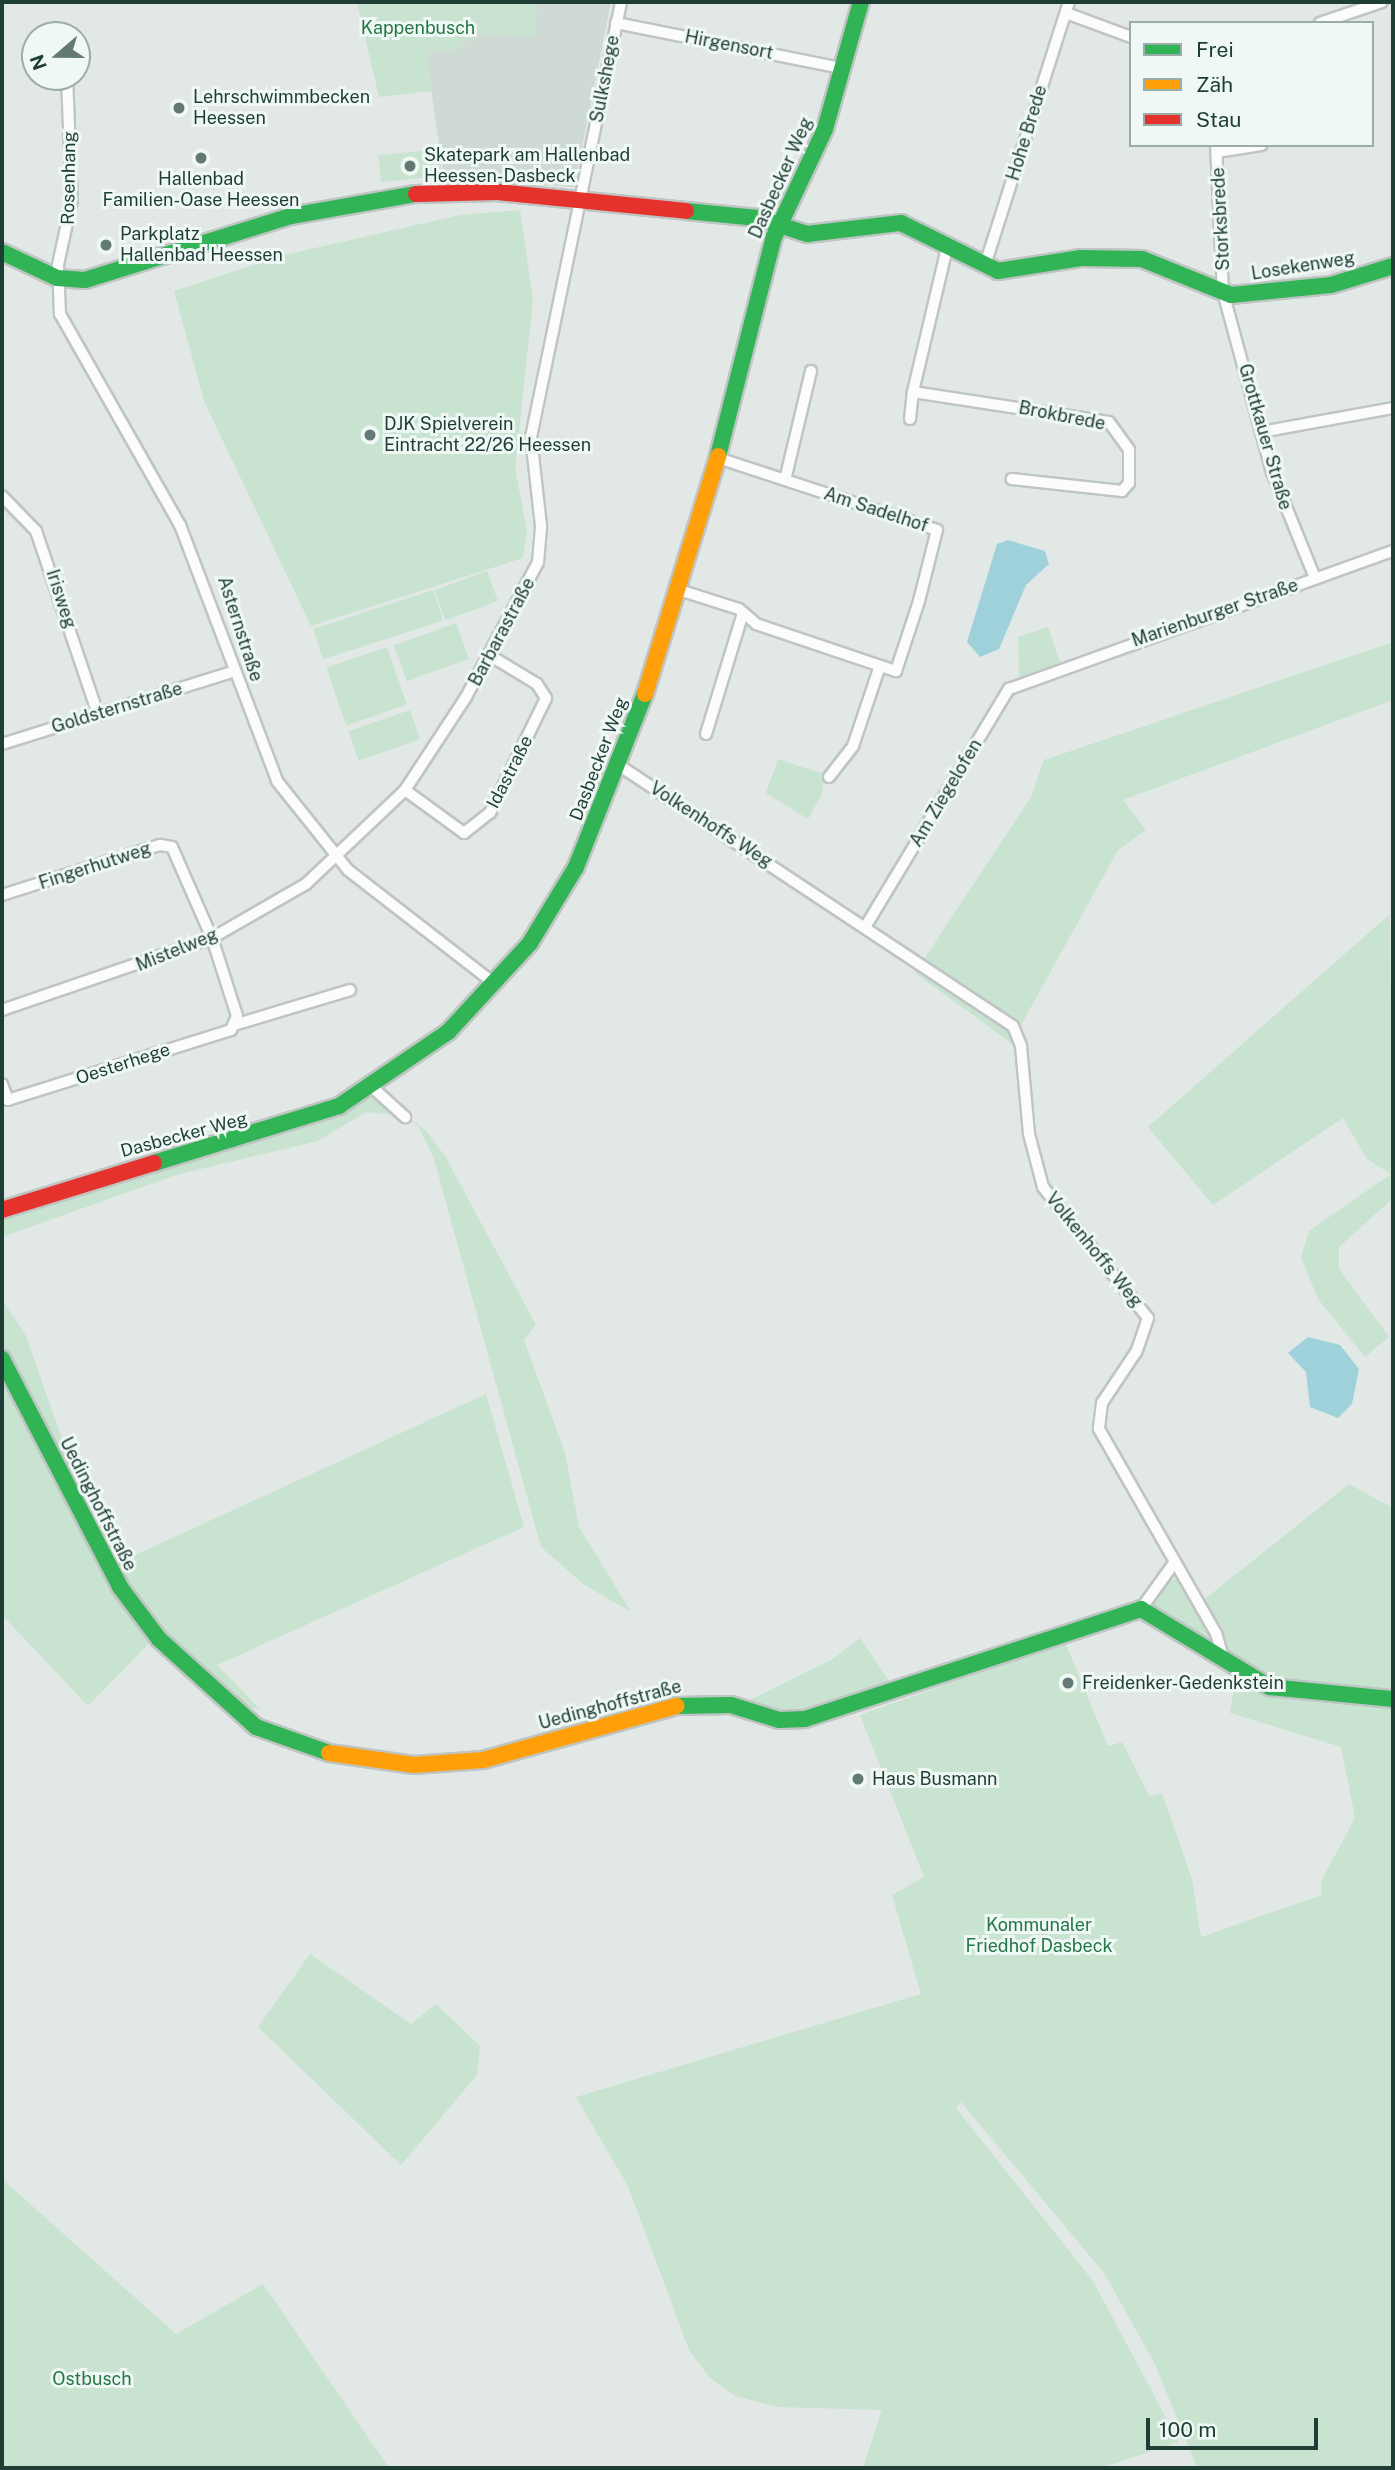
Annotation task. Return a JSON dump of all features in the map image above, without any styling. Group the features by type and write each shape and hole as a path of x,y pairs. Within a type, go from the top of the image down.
{"street":[{"name":"Sulkshege","path":"583,198 621,2"},
{"name":"Dasbecker Weg","path":"2,1210 309,1119 372,1087 448,1032 495,985 570,877 620,766 718,457 779,225 825,129 862,2"},
{"path":"1326,21 1382,2"},
{"path":"1067,7 1129,36"},
{"name":"Hohe Brede","path":"985,265 1067,7"},
{"name":"Hirgensort","path":"616,23 841,68"},
{"name":"Rosenhang","path":"57,278 72,200 68,91"},
{"path":"1217,149 1239,147"},
{"name":"Storksbrede","path":"1217,149 1223,292"},
{"name":"Losekenweg","path":"57,278 107,275 227,232 366,201 497,192 583,198 779,225 820,234 901,223 947,248 985,265 1008,271 1082,258 1142,259 1172,266 1223,292 1308,289 1393,266"},
{"name":"Barbarastraße","path":"337,858 405,790 491,656 538,562 541,526 531,437 583,198"},
{"path":"910,419 913,392 947,248"},
{"path":"2,252 57,278"},
{"name":"Asternstraße","path":"57,278 60,314 194,556 232,672 277,781 337,858 495,985"},
{"name":"Grottkauer Straße","path":"1223,292 1262,432 1315,578"},
{"path":"786,476 811,371"},
{"name":"Brokbrede","path":"913,392 1109,422 1129,450 1129,483 1122,491 1012,479"},
{"path":"1262,432 1393,408"},
{"name":"Am Sadelhof","path":"718,457 786,476 828,498 937,530 919,601 896,671 880,666"},
{"name":"Irisweg","path":"2,496 36,530 98,714"},
{"name":"Marienburger Straße","path":"1038,676 1393,551"},
{"path":"676,589 743,613 756,624 880,666 853,746 829,777"},
{"path":"706,734 743,613"},
{"name":"Idastraße","path":"405,790 464,833 490,813 546,698 537,684 491,656"},
{"name":"Goldsternstraße","path":"2,744 232,672"},
{"name":"Am Ziegelofen","path":"867,924 1009,688 1038,676"},
{"name":"Volkenhoffs Weg","path":"620,766 987,1003 1017,1034 1029,1134 1043,1187 1148,1318 1147,1332 1097,1418 1174,1563"},
{"name":"Fingerhutweg","path":"2,895 168,846 182,862 212,938"},
{"name":"Mistelweg","path":"2,1010 212,938 285,898 337,858"},
{"path":"212,938 237,1006 237,1024"},
{"name":"Oesterhege","path":"2,1084 5,1101 237,1024 350,990"},
{"path":"372,1087 405,1117"},
{"name":"Uedinghoffstraße","path":"2,1359 120,1587 159,1639 256,1727 350,1760 414,1765 483,1760 691,1702 731,1705 779,1720 805,1719 1141,1609"},
{"path":"1223,1657 1174,1563 1141,1609 1270,1687 1393,1699"}],"shaded area":[{"path":"537,2 611,2 574,187 444,179 426,53 455,49 477,33 534,37"}],"green space":[{"name":"Kappenbusch","path":"357,2 537,2 534,37 477,33 455,49 426,53 432,91 379,97"},
{"name":"Skatepark am Hallenbad Heessen-Dasbeck","path":"439,149 442,176 381,182 378,155"},
{"name":"DJK Spielverein Eintracht 22/26 Heessen","path":"520,210 533,301 515,468 527,531 523,558 311,626 204,401 174,291 280,256 460,215"},
{"path":"487,571 498,601 445,620 434,590"},
{"path":"433,590 443,620 323,659 313,629"},
{"path":"456,623 469,659 407,681 394,646"},
{"path":"1048,627 1061,665 1019,679 1018,637"},
{"path":"1393,642 1393,700 1123,800 1146,830 1118,850 1011,1043 915,973 1031,797 1044,760"},
{"path":"387,647 407,705 346,726 326,668"},
{"path":"410,710 420,739 359,760 349,731"},
{"path":"778,759 824,774 822,794 808,819 766,793"},
{"path":"1390,914 1393,1198 1339,1247 1339,1269 1389,1337 1365,1357 1318,1299 1301,1257 1309,1231 1391,1174 1367,1159 1343,1118 1213,1205 1148,1127"},
{"path":"369,1095 397,1115 366,1112 318,1141 176,1175 2,1237 2,1217 332,1114"},
{"path":"387,1100 426,1131 445,1156 536,1325 524,1340 565,1453 579,1527 631,1612 583,1584 541,1547 434,1159 419,1127"},
{"path":"2,1300 26,1336 62,1439 122,1561 486,1394 524,1527 217,1665 261,1710 230,1702 159,1633 88,1706 2,1615"},
{"name":"Kommunaler Friedhof Dasbeck","path":"1349,1484 1393,1508 1393,2468 1197,2468 1155,2364 1104,2273 961,2102 956,2108 1093,2281 1179,2442 1101,2468 863,2468 882,2410 778,2407 735,2396 710,2378 689,2350 628,2186 576,2097 921,1994 892,1895 924,1877 860,1715 1065,1642 1108,1746 1122,1742 1149,1796 1162,1793 1192,1879 1201,1937 1322,1895 1321,1881 1355,1818 1341,1747 1230,1713 1238,1665 1201,1602"},
{"path":"1179,1578 1209,1630 1209,1637 1155,1610 1151,1599 1165,1581"},
{"path":"860,1638 892,1685 791,1714 748,1701 833,1659"},
{"path":"310,1954 411,2024 436,2004 480,2046 477,2075 401,2165 258,2027"},
{"name":"Ostbusch","path":"2,2179 176,2334 263,2284 389,2468 2,2468"}],"water":[{"path":"1008,540 1045,551 1049,564 1026,585 999,649 980,657 967,642 997,544"},
{"path":"1308,1337 1340,1345 1359,1369 1352,1404 1338,1418 1310,1407 1306,1372 1288,1353"}],"traffic: fast":[{"path":"718,456 774,237 825,129 861,2"},
{"path":"2,252 57,278 85,280 291,216 416,194"},
{"path":"686,211 758,218 807,234 901,223 998,271 1081,258 1142,259 1231,295 1331,285 1393,266"},
{"path":"154,1163 339,1106 448,1032 530,943 576,867 645,694"},
{"path":"2,1359 120,1587 159,1639 256,1727 329,1753"},
{"path":"677,1706 731,1705 779,1720 805,1719 1141,1609 1270,1687 1393,1699"}],"traffic: slow":[{"path":"645,694 718,456"},
{"path":"329,1753 414,1765 483,1760 677,1706"}],"traffic: jam":[{"path":"416,194 497,192 686,211"},
{"path":"2,1210 154,1163"}],"place":[{"name":"Lehrschwimmbecken Heessen","path":"179,108"},
{"name":"Hallenbad Familien-Oase Heessen","path":"201,158"},
{"name":"Skatepark am Hallenbad Heessen-Dasbeck","path":"410,166"},
{"name":"Parkplatz Hallenbad Heessen","path":"106,245"},
{"name":"DJK Spielverein Eintracht 22/26 Heessen","path":"370,435"},
{"name":"Freidenker-Gedenkstein","path":"1068,1683"},
{"name":"Haus Busmann","path":"858,1779"}]}
